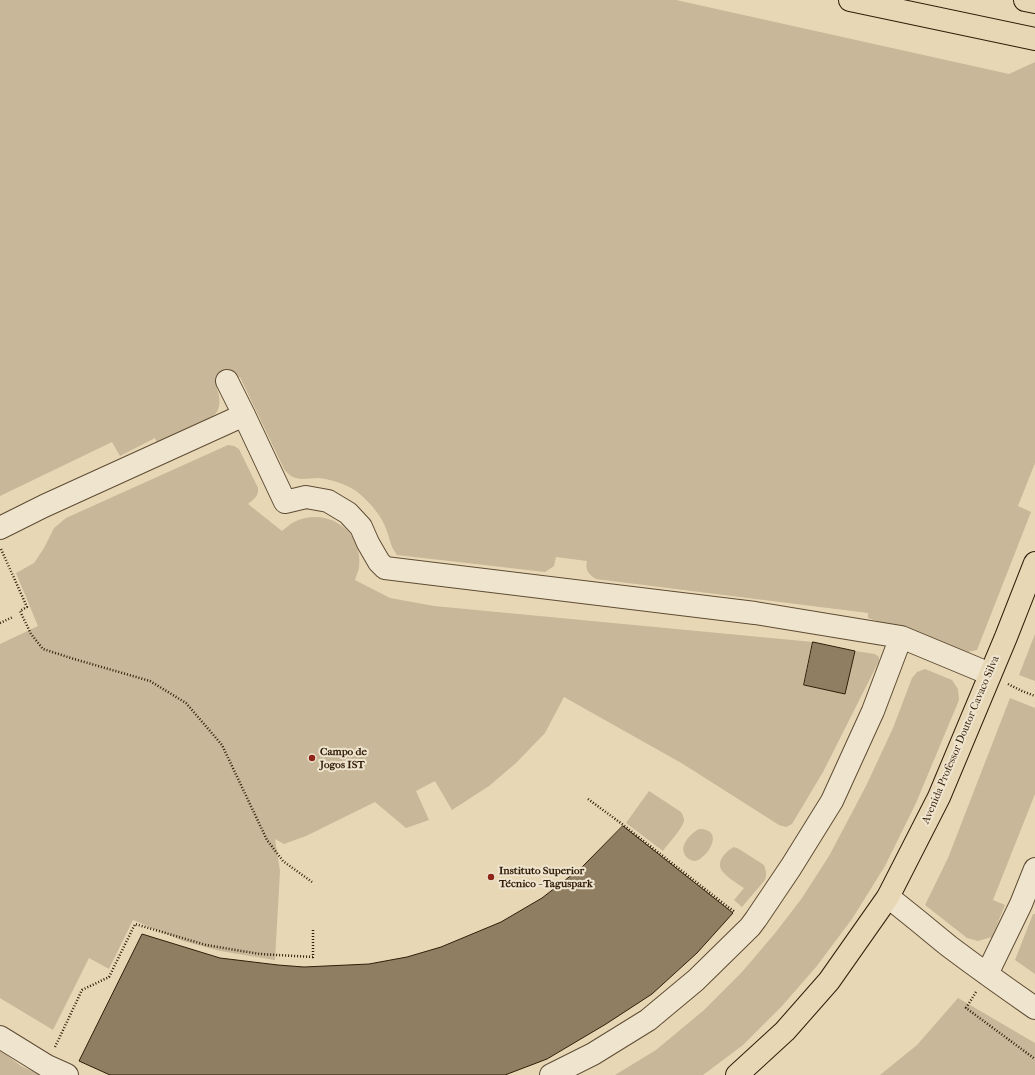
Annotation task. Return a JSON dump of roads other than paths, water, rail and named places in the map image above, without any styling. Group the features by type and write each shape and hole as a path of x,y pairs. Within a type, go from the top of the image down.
{"main road":[{"path":"850,0 1035,39"},
{"path":"1025,0 1035,2"},
{"name":"Avenida Professor Doutor Cavaco Silva","path":"737,1075 785,1031 829,981 888,897 999,679 1009,629 1035,563"}],"street":[{"path":"227,382 285,502 306,498 328,501 348,513 361,527 379,562 385,568 754,612 901,637 999,679"},
{"path":"0,528 51,503 244,415"},
{"path":"551,1075 593,1054 648,1020 696,980 750,927 791,867 832,801 873,711 901,637"},
{"path":"987,974 1021,904 1035,869"},
{"path":"888,897 950,947 1035,1008"},
{"path":"0,1037 47,1066 67,1075"}],"place":[{"name":"Campo de Jogos IST","path":"312,758"},
{"name":"Instituto Superior Técnico - Taguspark","path":"491,877"}]}
